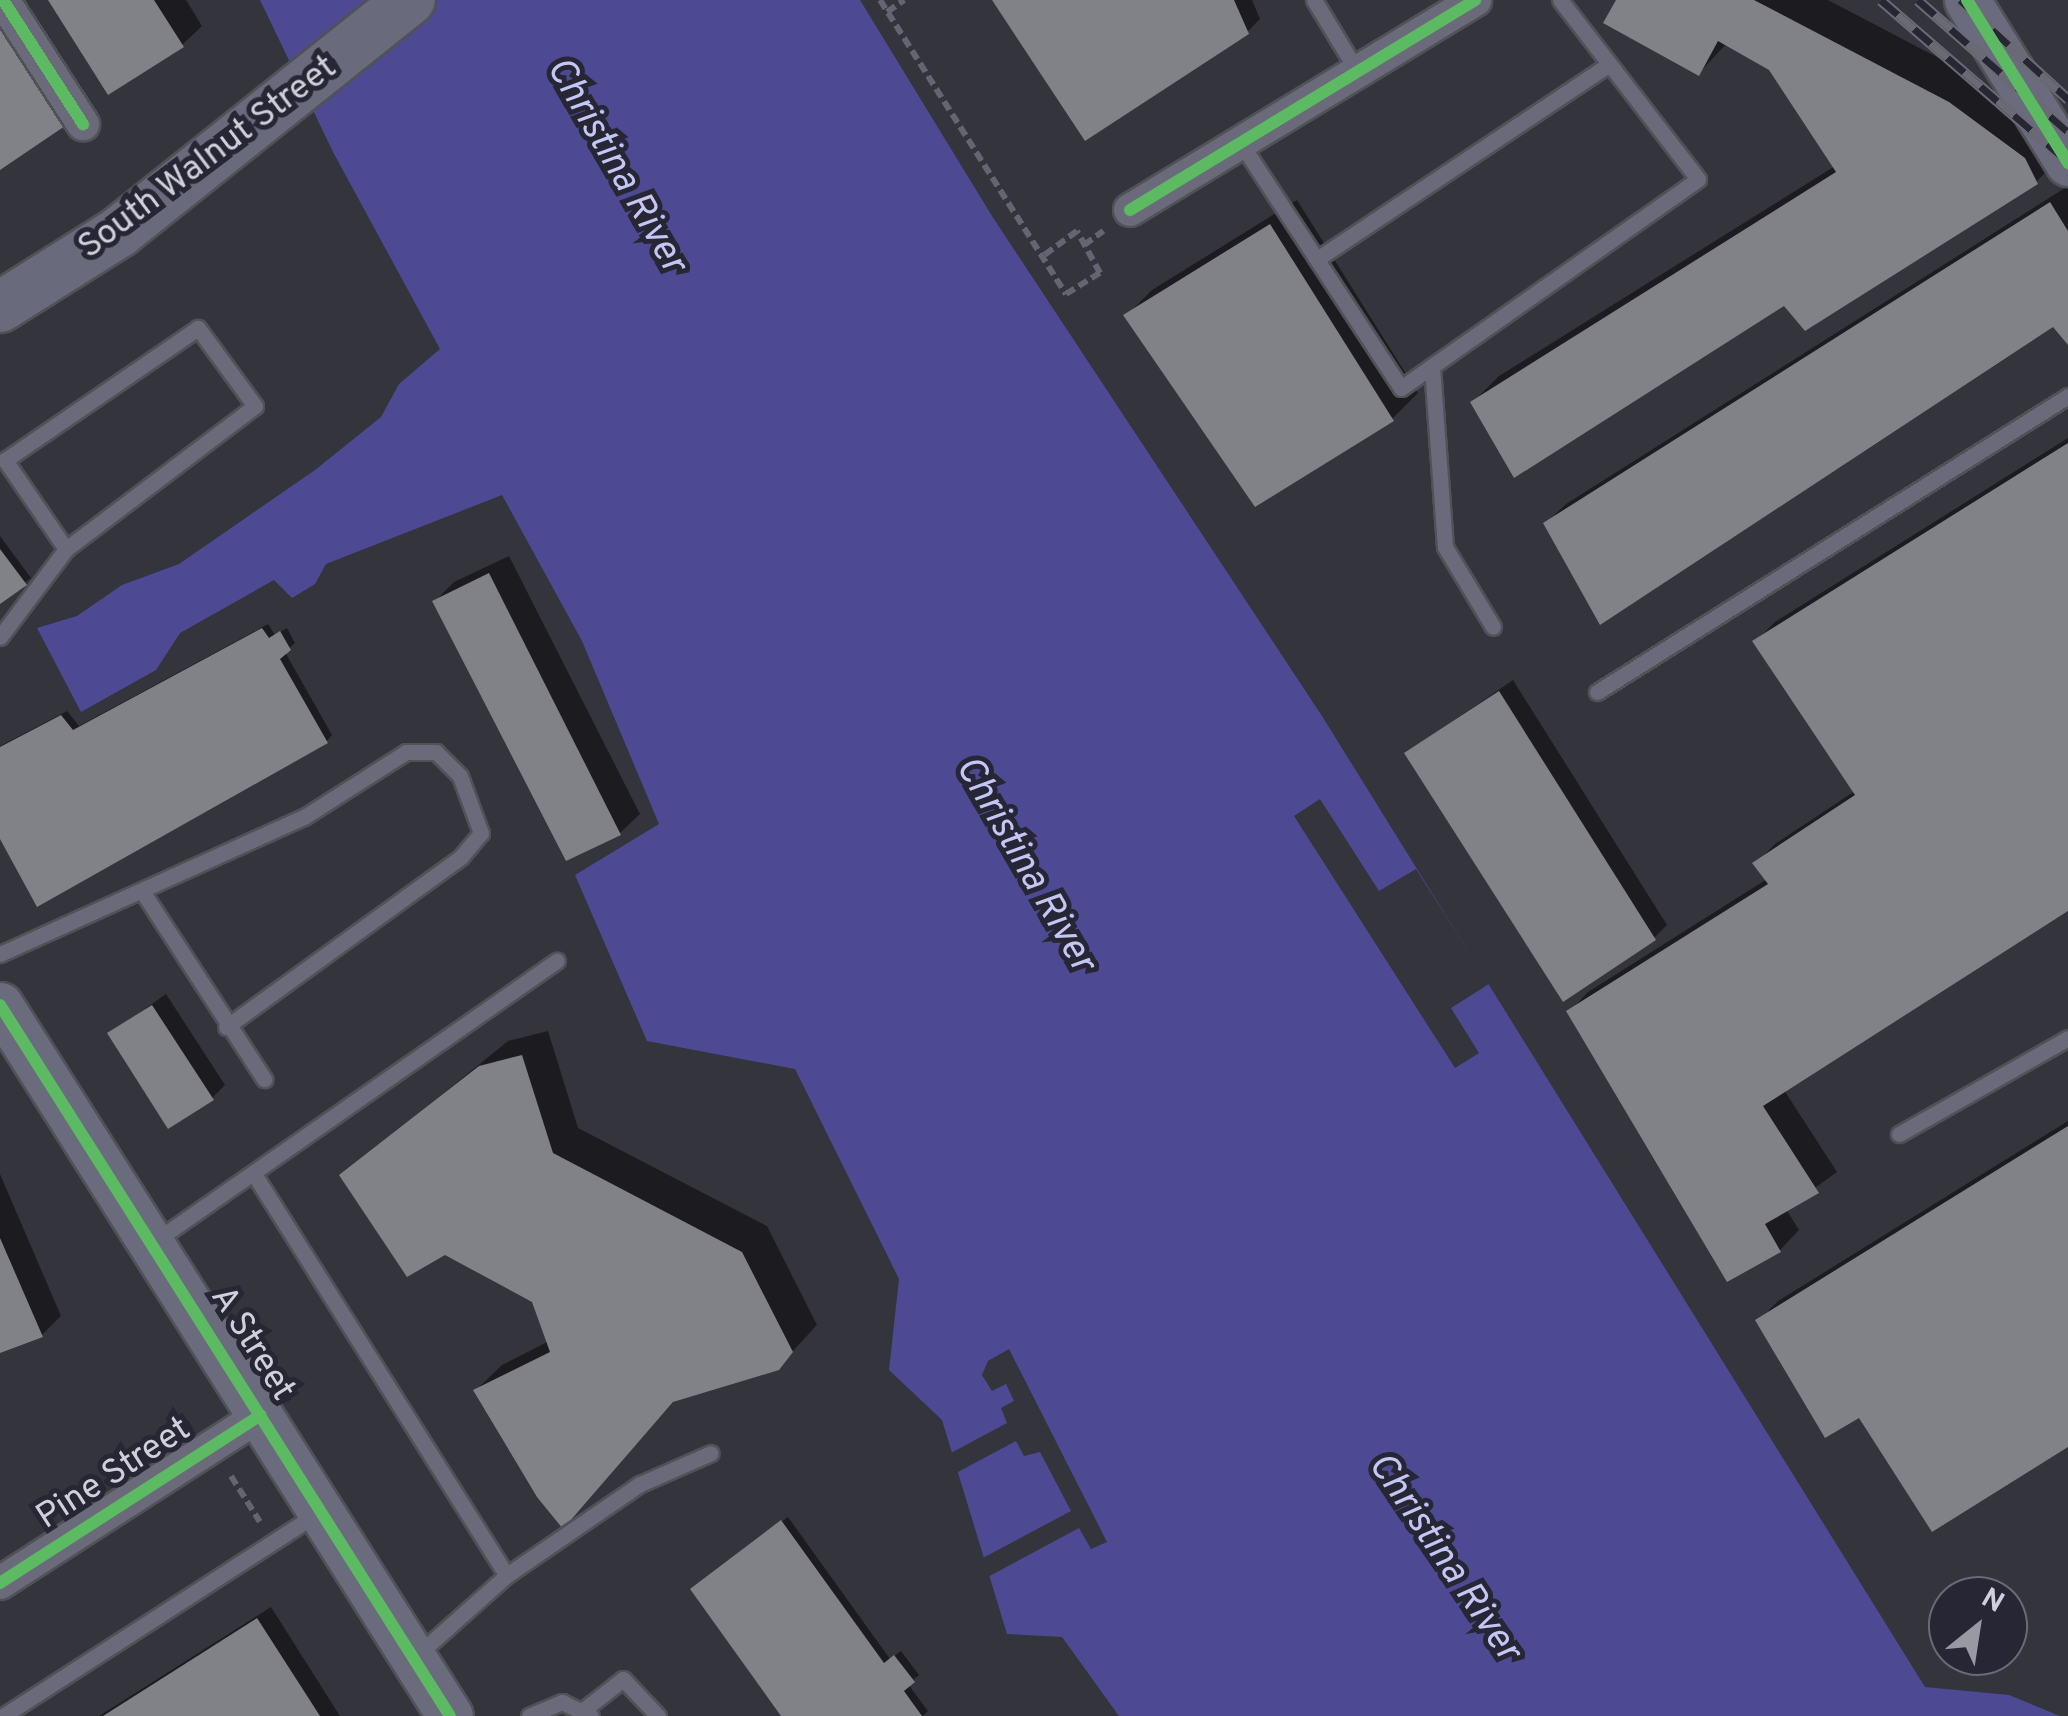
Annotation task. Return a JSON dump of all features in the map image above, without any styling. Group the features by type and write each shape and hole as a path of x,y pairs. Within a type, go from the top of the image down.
{"main road":[{"name":"South Walnut Street","path":"9,302 119,232 410,0"}],"street":[{"path":"3,0 83,124"},
{"path":"1130,210 1476,0"},
{"path":"1967,0 2068,163"},
{"name":"A Street","path":"0,1005 450,1716"},
{"name":"Pine Street","path":"0,1584 261,1414"}],"lane":[{"path":"1314,0 1357,71"},
{"path":"1240,142 1401,388 1698,180 1560,0"},
{"path":"1317,260 1609,64"},
{"path":"0,638 66,550 255,406 198,328 4,460 66,550"},
{"path":"1432,366 1445,547 1494,627"},
{"path":"1598,692 2068,396"},
{"path":"0,954 144,894 304,817 406,752 436,752 460,776 481,833 462,858 226,1026"},
{"path":"144,894 226,1026 264,1079"},
{"path":"152,1243 557,961"},
{"path":"1899,1134 2068,1038"},
{"path":"254,1174 507,1575"},
{"path":"414,1658 507,1575 640,1484 711,1453"},
{"path":"3,1716 321,1510"},
{"path":"529,1716 562,1702 589,1712 623,1679 658,1716"}],"path":[{"path":"880,0 1066,294 1100,273 1077,232 1043,256"},
{"path":"887,12 904,0"},
{"path":"232,1476 264,1528"}],"water":[{"name":"Christina River","path":"260,0 860,0 992,216 1322,716 1925,1687 2009,1695 2060,1716 1119,1716 1062,1637 1007,1634 942,1420 889,1370 899,1279 795,1069 647,1041 575,875 659,824 582,641 502,495 326,564 315,584 292,598 274,580 180,633 156,670 81,712 37,628 77,616 122,585 179,564 315,470 381,417 399,384 440,349 333,152"}],"pier":[{"path":"1320,799 1379,891 1416,869 1489,984 1451,1008 1479,1053 1455,1068 1294,816"},
{"path":"1009,1349 1107,1542 1091,1549 1079,1528 986,1578 981,1559 1071,1511 1040,1452 1024,1456 1016,1441 956,1473 949,1454 1007,1423 1001,1408 1014,1401 1006,1384 992,1391 982,1375 988,1361"}],"building":[{"path":"48,0 154,0 184,47 108,95"},
{"path":"992,0 1234,0 1249,34 1085,141"},
{"path":"1616,0 1754,0 1949,102 2025,158 2038,184 1805,331 1784,306 1514,478 1470,402 1836,172 1769,70 1718,41 1699,76 1603,23"},
{"path":"0,24 65,126 0,170"},
{"path":"2050,202 2068,231 2068,345 2053,327 1600,625 1543,523"},
{"path":"1270,224 1394,421 1255,507 1123,315"},
{"path":"2068,443 2068,911 1763,1106 1819,1193 1765,1224 1781,1252 1727,1282 1566,1011 1768,884 1752,863 1855,795 1752,641"},
{"path":"0,549 27,585 0,604"},
{"path":"489,573 621,835 566,861 432,601"},
{"path":"262,628 269,638 280,631 291,650 280,659 328,743 37,907 0,839 0,747 61,715 73,730"},
{"path":"1499,691 1656,940 1563,1002 1404,753"},
{"path":"152,1005 214,1100 168,1129 107,1033"},
{"path":"522,1055 553,1153 742,1252 793,1352 779,1370 673,1402 563,1529 537,1497 473,1390 550,1352 532,1302 445,1255 407,1277 339,1175 479,1066"},
{"path":"2068,1126 2068,1447 1932,1532 1859,1418 1825,1438 1755,1320"},
{"path":"0,1238 43,1337 0,1353"},
{"path":"781,1520 884,1663 894,1655 915,1682 904,1691 922,1716 781,1716 690,1589"},
{"path":"257,1618 320,1716 103,1716"}],"railway":[{"path":"1881,0 2068,162"},
{"path":"1918,0 2068,132"},
{"path":"1960,0 2068,99"}],"cycle path":[{"path":"3,0 83,124"},
{"path":"1130,210 1475,0"},
{"path":"1967,0 2068,163"},
{"path":"0,1005 450,1716"},
{"path":"0,1583 261,1415"}]}
